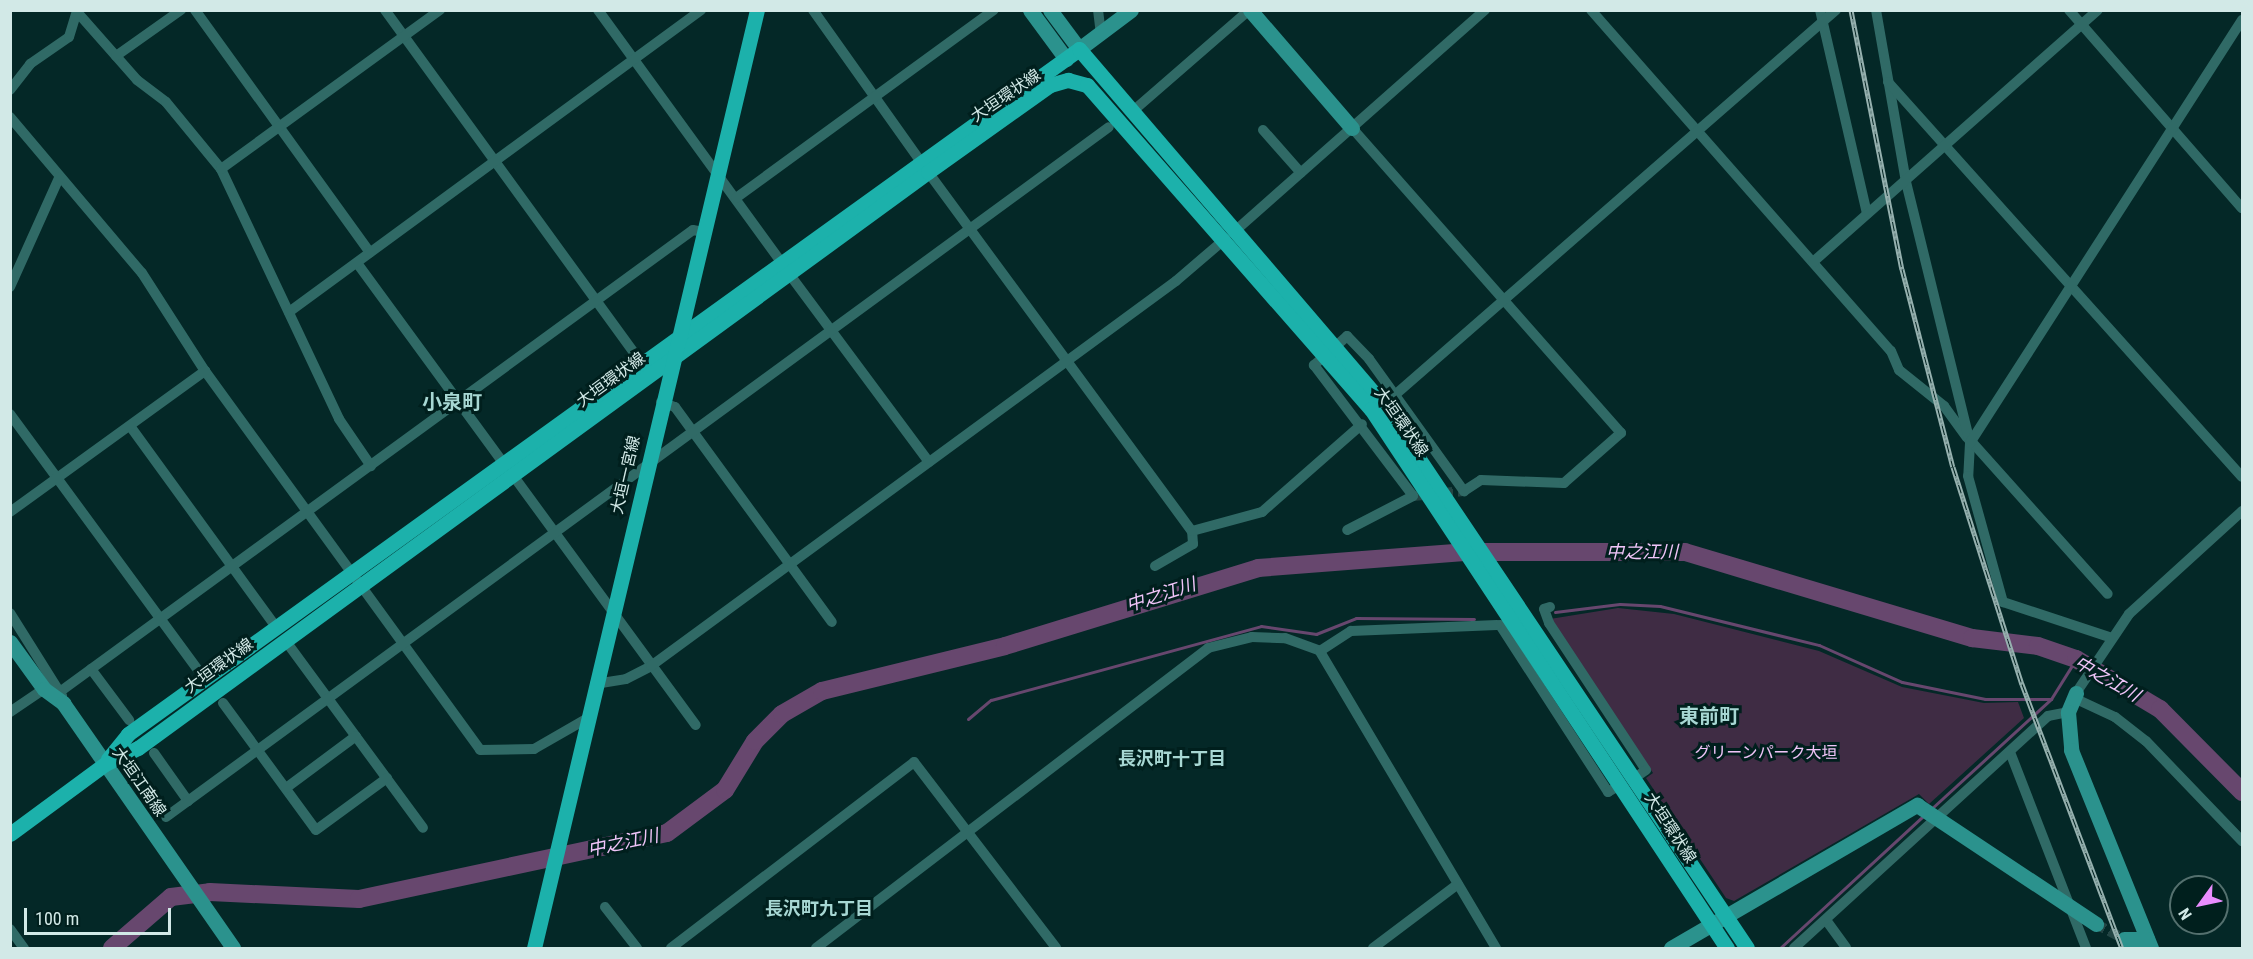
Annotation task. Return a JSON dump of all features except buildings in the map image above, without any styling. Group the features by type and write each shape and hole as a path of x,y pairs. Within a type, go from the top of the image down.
{"main road":[{"name":"大垣一宮線","path":"534,948 544,895 613,613 661,402 683,333 703,232 756,10"},
{"name":"大垣環状線","path":"10,834 105,764 128,734 281,634 508,469 675,353 1079,50 1133,111 1230,235"},
{"path":"1050,85 1066,59 1087,85"},
{"name":"大垣環状線","path":"924,167 1050,85 1068,80 1087,85 1230,235 1331,350 1404,444 1510,623 1747,948"},
{"name":"大垣環状線","path":"508,469 683,333 786,268"},
{"name":"大垣環状線","path":"1627,782 1710,924 1727,948"}],"street":[{"path":"116,56 181,10"},
{"path":"195,10 281,126 370,253"},
{"path":"385,10 642,364"},
{"path":"221,169 440,10"},
{"path":"598,10 929,462"},
{"path":"289,312 496,163 701,10"},
{"path":"813,10 924,167 1192,531 1193,544 1155,566"},
{"path":"736,198 994,10"},
{"path":"1030,10 1066,59"},
{"path":"1050,10 1079,50 1131,10"},
{"path":"1098,10 1101,33"},
{"path":"1133,111 1249,10 1621,433 1564,483 1481,480 1464,491 1396,394 1347,336 1314,365 1362,424 1413,496 1347,530"},
{"path":"595,684 626,679 651,666 1067,360 1230,235 1485,10"},
{"path":"1591,10 1891,351 1899,370 1944,406 1971,442 2108,594"},
{"path":"1396,394 1697,129 1821,15 1836,10"},
{"path":"1876,10 1906,182 1971,442 1968,476 2003,602 2110,641"},
{"path":"2069,10 2242,208"},
{"path":"1813,262 2098,10"},
{"path":"77,12 116,56 166,102 221,169 339,419 371,466"},
{"path":"10,90 30,64 69,37 77,12"},
{"path":"1821,15 1867,214"},
{"path":"1971,442 2242,20"},
{"path":"1888,82 1948,144 2242,477"},
{"path":"10,117 141,273 205,371 480,750 534,749 588,718"},
{"path":"166,817 1109,128"},
{"path":"1263,130 1301,173"},
{"path":"10,287 59,178"},
{"path":"10,613 62,697 91,669 693,230 703,232"},
{"path":"357,262 696,725"},
{"path":"10,512 205,371"},
{"path":"661,402 675,407 832,622"},
{"path":"10,414 197,669"},
{"path":"1192,531 1262,512 1362,424"},
{"path":"130,426 423,828"},
{"path":"1794,948 1826,920 1931,815 2010,752 2048,716 2073,701 2129,614 2242,511"},
{"path":"1320,651 1351,631 1510,623 1608,792 1646,770 1549,623 1544,609 1550,607"},
{"path":"816,948 1208,648 1252,637 1285,638 1320,651 1496,948"},
{"name":"大垣江南線","path":"10,642 44,689 62,697 105,764 233,948"},
{"path":"91,669 129,720"},
{"path":"10,712 44,689"},
{"path":"2073,701 2115,717 2146,741 2242,842"},
{"path":"2073,701 2071,750 2149,944"},
{"path":"223,703 316,830 387,778"},
{"path":"286,788 356,736"},
{"path":"2010,752 2074,911 2086,948"},
{"path":"154,753 188,801"},
{"path":"671,948 914,762 1056,948"},
{"path":"1671,948 1915,806 2096,924"},
{"path":"1373,948 1458,885"},
{"path":"605,907 637,948"},
{"path":"1826,920 1846,948"},
{"path":"10,929 24,948"},
{"path":"2124,939 2149,944"}],"green space":[{"name":"グリーンパーク大垣","path":"1618,608 1674,614 1819,651 1902,687 1984,703 2018,702 2024,718 1929,804 1919,794 1734,901 1726,898 1646,778 1653,773 1550,619"}],"waterway":[{"name":"中之江川","path":"112,948 171,897 210,892 359,899 667,833 725,790 755,741 782,714 822,691 1005,646 1258,568 1464,552 1685,552 1972,638 2038,646 2076,659 2160,709 2242,792"},
{"path":"1555,612 1620,604 1660,606 1819,645 1902,682 1985,699 2051,699"},
{"path":"968,719 991,700 1261,626 1316,634 1356,618 1474,619"},
{"path":"1931,809 2051,699 2076,659"},
{"path":"1780,948 1924,815"}],"tunnel":[{"path":"1413,496 1464,491"},
{"path":"2096,924 2124,939"}],"railway":[{"path":"1851,10 1902,269 1953,467 2022,684 2122,948"}],"district":[{"name":"小泉町","path":"452,402"},
{"name":"東前町","path":"1709,716"},
{"name":"長沢町十丁目","path":"1172,759"},
{"name":"長沢町九丁目","path":"819,909"}]}
